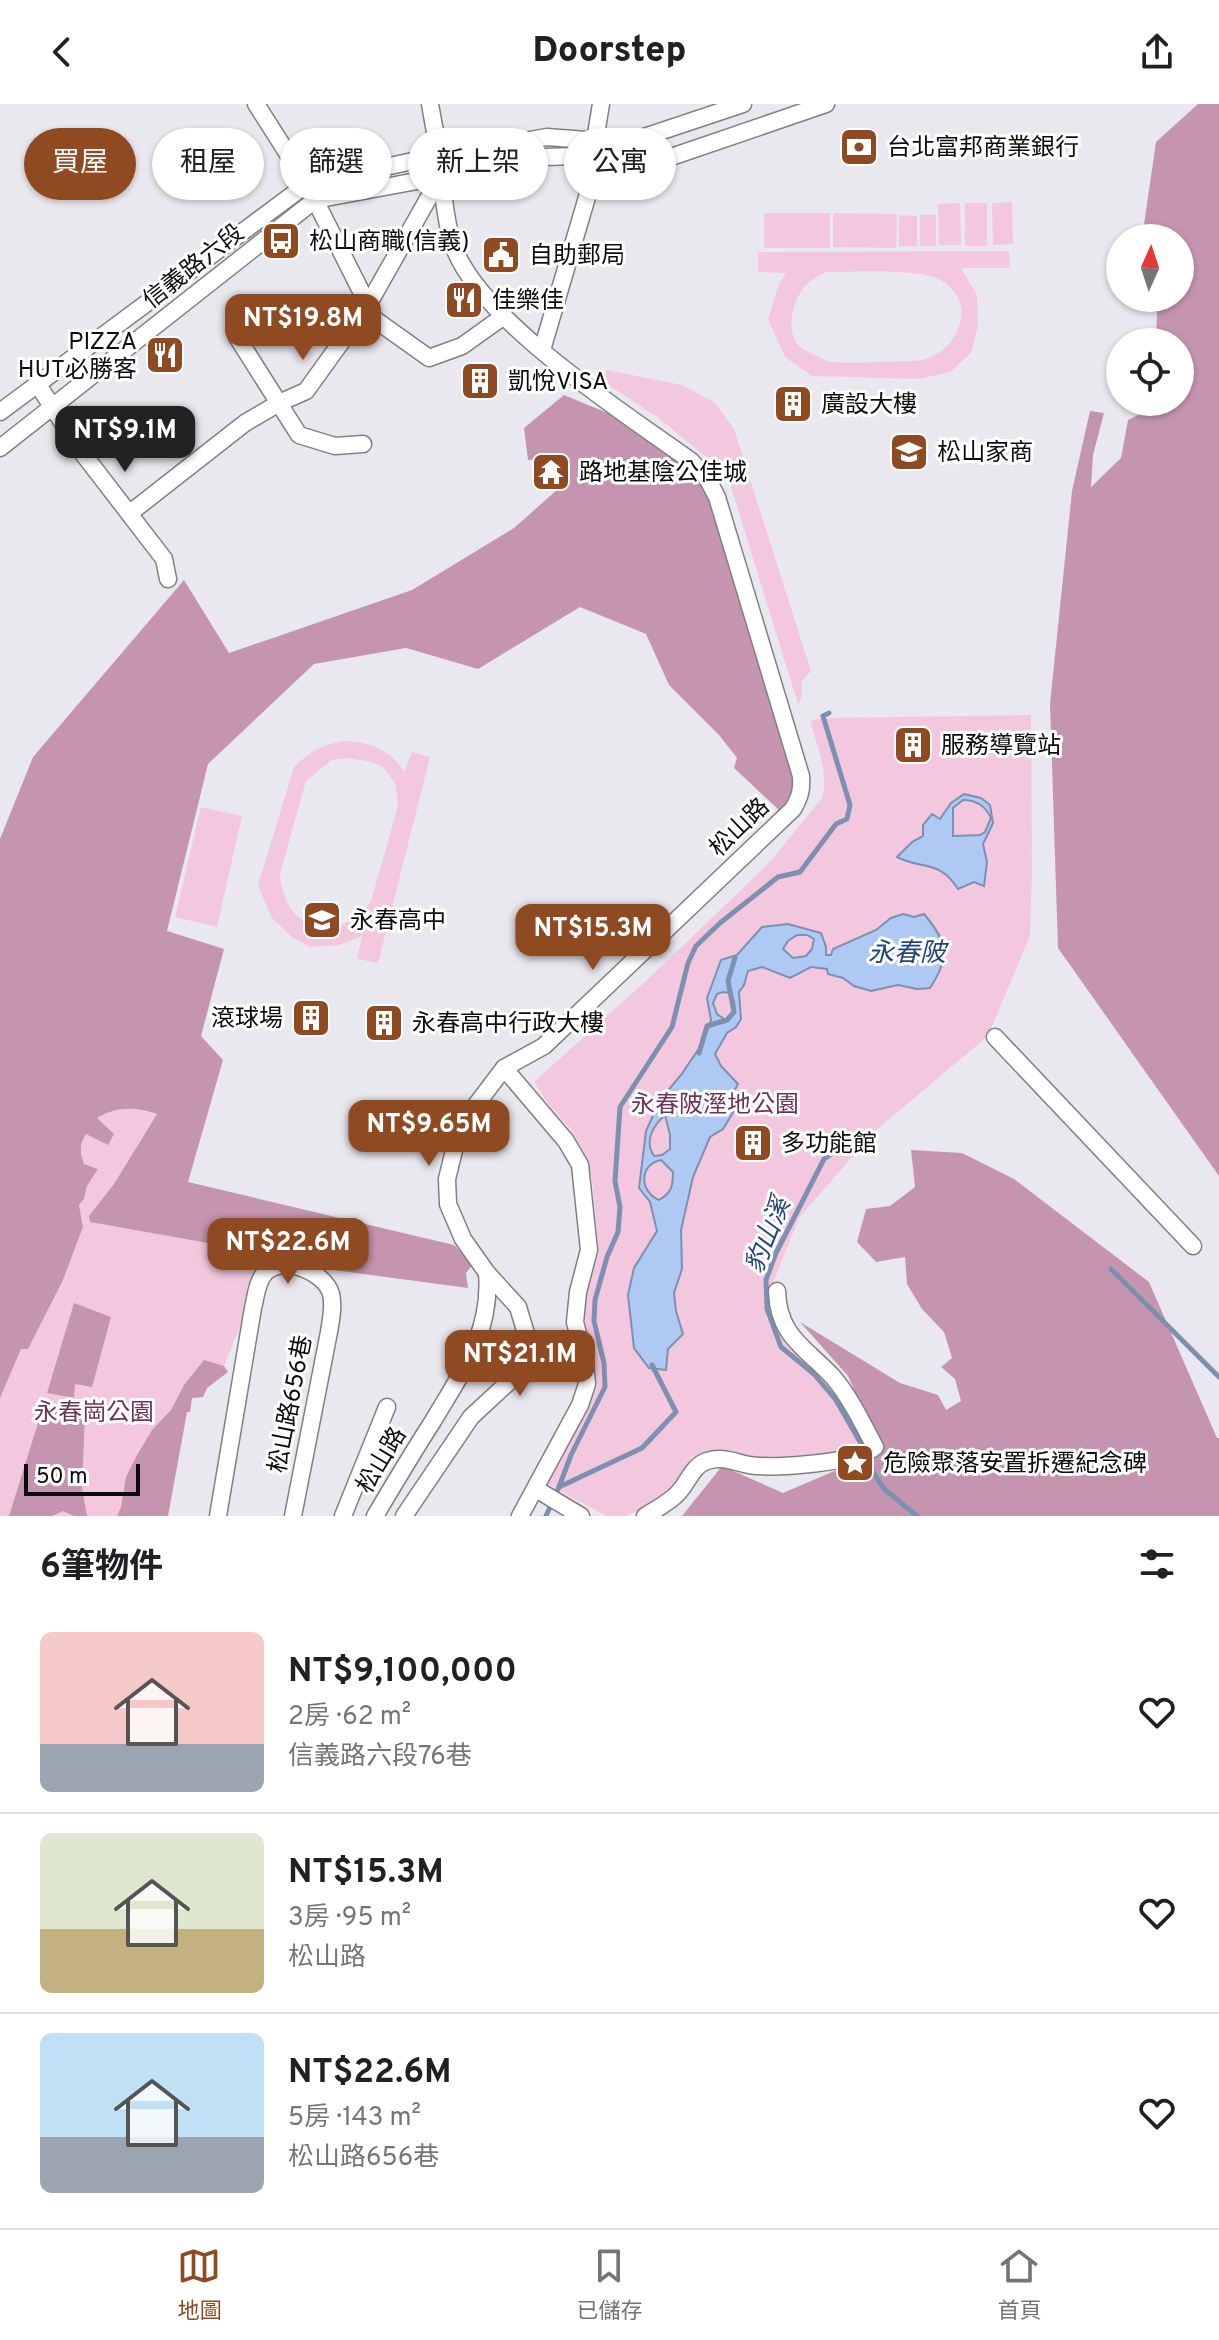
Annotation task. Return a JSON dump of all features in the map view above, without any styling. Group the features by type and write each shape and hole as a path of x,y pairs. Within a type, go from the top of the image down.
{"street":[{"path":"256,104 280,142"},
{"name":"松山路","path":"430,104 434,128"},
{"path":"597,128 601,104"},
{"name":"信義路六段","path":"671,128 743,104"},
{"name":"信義路六段","path":"676,155 826,104"},
{"name":"信義路六段","path":"0,412 286,200"},
{"path":"315,200 366,308 429,358 462,346 504,316"},
{"name":"信義路六段","path":"0,448 315,200"},
{"path":"130,513 245,423 306,391 366,308 427,200"},
{"name":"松山路","path":"375,1516 472,1357 484,1322 489,1296 487,1273 463,1239 448,1204 447,1179 459,1130 504,1068 544,1046 793,809 801,797 801,776 717,497 707,478 691,461 542,350 504,316 473,282 452,244 443,200"},
{"path":"542,350 586,200"},
{"path":"237,337 299,435 335,446 363,444"},
{"path":"38,385 84,455 164,559 168,579"},
{"path":"995,1037 1193,1246"},
{"path":"504,1068 566,1141 580,1165 589,1250 578,1292 575,1322 587,1384 567,1441 520,1516"},
{"name":"松山路656巷","path":"218,1516 253,1308 260,1281 267,1270 282,1265 302,1268 317,1276 330,1290 333,1305 293,1516"},
{"path":"404,1516 471,1417 525,1367 528,1340 518,1307 487,1273"},
{"path":"645,1516 673,1498 694,1469 703,1462 722,1458 751,1465 778,1466 863,1454 875,1447 863,1422 834,1379 786,1329 777,1308 777,1291 768,1303"},
{"path":"343,1516 387,1407"},
{"path":"536,1489 581,1516"}],"green space":[{"path":"1012,202 1013,244 993,245 992,203"},
{"path":"960,203 961,245 939,245 938,204"},
{"path":"965,203 987,203 987,246 965,246"},
{"path":"764,213 830,213 830,248 764,248"},
{"path":"833,213 897,214 896,248 833,247"},
{"path":"899,215 917,216 917,246 899,246"},
{"path":"920,215 936,215 936,246 920,246"},
{"path":"1009,251 1010,268 961,268 977,295 978,326 971,353 950,372 919,379 812,376 785,357 768,319 779,284 786,273 758,272 758,252","holes":["827,272 899,272 936,278 951,288 959,300 959,327 952,340 928,358 852,363 824,359 796,343 792,315 801,292"]},
{"path":"607,370 682,385 715,403 734,429 811,671 802,681 802,697 798,704 727,474 657,417 604,382 603,374"},
{"name":"永春陂溼地公園","path":"1031,715 1030,936 988,1036 875,1131 799,1218 773,1283 767,1319 842,1405 862,1441 802,1463 774,1463 716,1450 691,1457 680,1485 666,1499 626,1516 606,1516 548,1484 597,1387 584,1318 584,1300 599,1253 592,1179 583,1151 570,1128 534,1082 769,863 822,798 823,769 810,721 822,718"},
{"path":"352,742 378,748 399,764 404,772 412,752 430,757 378,963 357,959 362,936 340,945 310,947 292,937 271,917 258,885 294,767 316,750 335,743","holes":["348,758 383,767 395,783 398,806 371,901 343,924 328,928 314,926 291,909 280,874 306,781 332,760"]},
{"path":"201,807 242,816 217,927 175,917"},
{"name":"永春崗公園","path":"121,1107 157,1114 114,1184 90,1216 90,1222 286,1261 257,1267 247,1309 224,1366 228,1372 207,1388 203,1397 192,1398 168,1516 0,1516 0,1398 21,1348 28,1348 63,1280 83,1227 79,1205 98,1169 84,1164 81,1148 84,1137 86,1133 108,1145 96,1117"}],"shaded area":[{"path":"1198,104 1219,104 1219,1176 1058,948 1050,704 1072,491 1090,411 1104,413 1093,455 1091,487 1121,458 1128,420 1136,416 1194,416 1194,328 1156,328 1157,312 1194,312 1194,224 1144,224 1156,142"},
{"path":"564,395 617,417 687,463 714,499 798,779 792,796 779,810 734,768 737,758 719,735 669,685 646,634 580,607 478,669 406,648 314,664 208,764 167,931 224,949 201,1036 223,1060 188,1182 454,1245 473,1264 466,1273 468,1288 326,1269 298,1252 286,1261 90,1222 89,1216 114,1184 157,1114 134,1109 119,1110 97,1118 114,1134 108,1145 86,1134 82,1142 84,1164 98,1169 79,1205 83,1227 63,1280 28,1349 21,1349 0,1398 0,839 33,757 184,580 229,653 412,590 514,528 567,481 561,458 528,460 524,428"},
{"path":"911,1150 962,1153 1014,1179 1149,1282 1219,1438 1219,1516 682,1516 722,1466 783,1493 867,1457 877,1439 848,1376 800,1322 900,1383 938,1395 946,1410 961,1401 955,1379 941,1367 952,1358 944,1332 922,1309 907,1284 905,1257 876,1262 857,1242 866,1209 890,1206 915,1187"},
{"path":"74,1303 111,1317 92,1387 75,1384 74,1398 47,1393"},
{"path":"204,1360 224,1366 228,1372 207,1388 203,1397 192,1398 168,1516 117,1516 126,1477 136,1457"},
{"path":"43,1407 85,1413 82,1488 87,1516 74,1516 63,1511 52,1516 9,1516"}],"water":[{"path":"964,794 981,798 990,805 993,823 983,844 987,862 984,886 974,882 958,889 937,869 897,857 923,836 923,825 932,814 940,819 951,803","holes":["963,800 980,804 991,818 985,832 980,835 953,836 953,808"]},
{"name":"永春陂","path":"903,914 914,917 924,914 938,933 944,958 930,988 898,985 871,991 828,974 827,969 811,967 790,978 762,967 748,971 739,992 741,1019 727,1033 715,1054 721,1066 738,1084 730,1098 734,1111 723,1129 710,1137 693,1177 681,1230 682,1269 674,1293 683,1334 668,1349 666,1370 649,1368 634,1348 628,1295 634,1268 657,1231 650,1202 639,1188 646,1131 660,1100 702,1044 711,1020 707,998 721,960 737,955 762,927 788,924 821,933 826,955 831,955 833,949 876,930 891,918","holes":["797,935 814,939 812,949 806,956 793,958 783,949","730,993 734,1001 734,1011 727,1021 717,1014 713,1003 717,994","665,1115 670,1149 654,1156 650,1139","661,1160 673,1172 670,1189 659,1200 648,1191 644,1179 648,1167"]}],"waterway":[{"path":"559,1487 571,1455 605,1387 604,1363 594,1321 595,1300 607,1257 618,1232 620,1207 615,1181 620,1107 672,1027 688,963 696,946 778,877 800,872 836,824 847,819 850,805 823,716 829,713"},
{"path":"699,1053 707,1026 727,1020 734,1012 728,981 735,958"},
{"name":"豹山溪","path":"863,1133 824,1159 776,1253 766,1280 767,1309 781,1347 814,1374 836,1400 884,1489 917,1516"},
{"path":"1111,1269 1219,1377"},
{"path":"546,1516 559,1487 642,1448 676,1412 652,1365"}],"place":[{"name":"台北富邦商業銀行","path":"859,147"},
{"name":"松山商職(信義)","path":"281,241"},
{"name":"自助郵局","path":"501,255"},
{"name":"佳樂佳","path":"464,300"},
{"name":"PIZZA HUT必勝客","path":"165,355"},
{"name":"凱悅VISA","path":"480,381"},
{"name":"廣設大樓","path":"793,404"},
{"name":"松山家商","path":"909,452"},
{"name":"路地基陰公佳城","path":"551,472"},
{"name":"服務導覽站","path":"913,745"},
{"name":"永春高中","path":"322,920"},
{"name":"滾球場","path":"311,1018"},
{"name":"永春高中行政大樓","path":"384,1023"},
{"name":"多功能館","path":"753,1143"},
{"name":"危險聚落安置拆遷紀念碑","path":"855,1463"}]}
